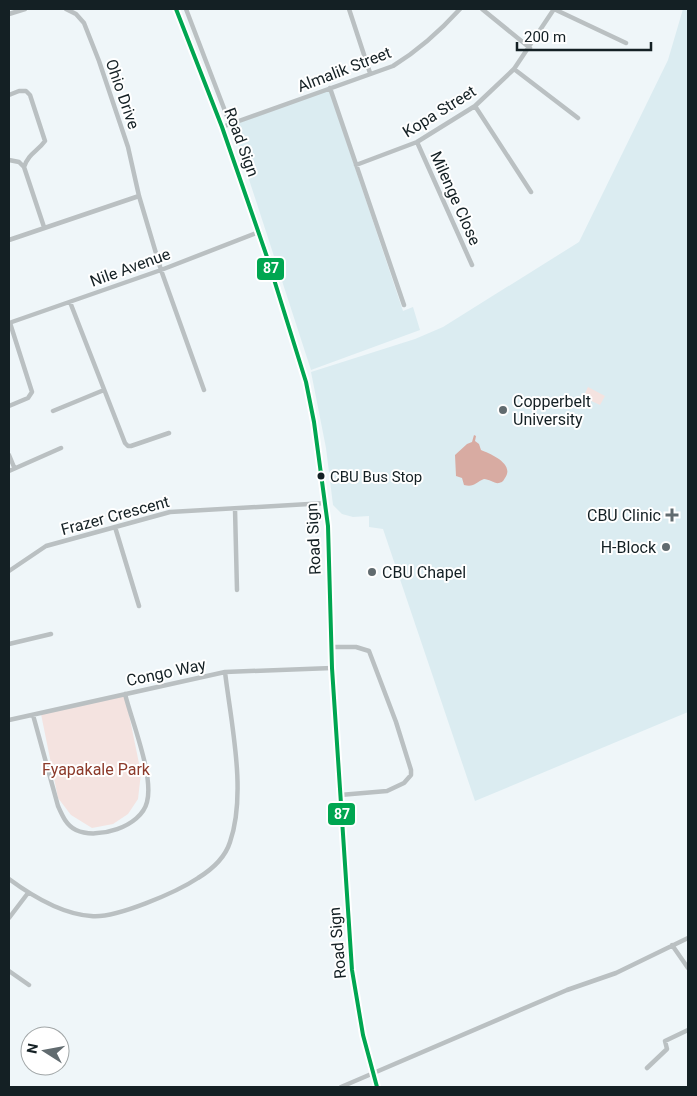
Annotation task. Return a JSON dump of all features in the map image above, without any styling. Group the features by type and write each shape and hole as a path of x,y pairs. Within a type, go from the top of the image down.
{"main road":[{"name":"Road Sign","path":"176,9 222,127 259,232 306,382 319,448 326,503 332,668 352,970 361,1026 378,1087"}],"street":[{"path":"9,14 25,9"},
{"name":"Ohio Drive","path":"66,9 76,14 84,23 99,61 128,147 139,196 162,270 204,390"},
{"path":"186,9 230,124"},
{"path":"349,9 370,73"},
{"name":"Almalik Street","path":"222,127 393,66 413,54 432,38 460,9"},
{"path":"482,9 530,48"},
{"path":"554,9 626,43"},
{"name":"Kopa Street","path":"356,165 417,142 475,106 514,69 530,48 554,9"},
{"path":"514,69 578,118"},
{"path":"330,88 404,305"},
{"path":"9,94 26,91 30,95 45,141 40,148 27,158 24,167"},
{"path":"475,106 531,192"},
{"name":"Milenge Close","path":"417,142 472,265"},
{"path":"9,160 19,162 24,167 44,227"},
{"path":"9,240 139,196"},
{"name":"Nile Avenue","path":"10,323 162,270 259,232"},
{"path":"70,302 125,443 128,446 169,433"},
{"path":"9,406 28,398 32,392 10,323"},
{"path":"53,411 104,390"},
{"path":"9,470 61,448"},
{"path":"9,455 14,467"},
{"name":"Frazer Crescent","path":"9,571 46,546 170,512 326,503"},
{"path":"235,509 237,590"},
{"path":"116,527 139,606"},
{"path":"9,644 51,634"},
{"path":"331,647 356,647 369,651 396,722 411,770 408,779 398,788 376,793 340,795"},
{"name":"Congo Way","path":"9,720 225,672 332,668"},
{"path":"9,879 28,893 61,909 94,917 119,914 197,879 222,858 235,824 237,804 236,757 225,672"},
{"path":"33,715 58,806 63,817 76,830 96,833 107,832 129,824 138,816 147,803 148,785 145,762 125,694"},
{"path":"9,918 28,893"},
{"path":"341,1087 567,990 616,973 688,938"},
{"path":"672,945 688,968"},
{"path":"9,971 30,985"},
{"path":"647,1068 667,1049 665,1041 688,1030"}],"shaded area":[{"name":"Copperbelt University","path":"683,9 688,9 688,712 475,801 383,529 369,527 369,516 353,517 342,514 333,505 326,448 311,372 415,339 443,327 579,242 668,60"},
{"path":"329,90 403,311 413,307 420,330 311,370 233,125"},
{"path":"474,435 476,436 475,441 479,444 481,450 496,457 507,468 507,473 502,482 497,483 484,479 467,486 464,485 462,478 456,476 455,455 472,442"}],"green space":[{"path":"588,387 605,396 600,405 583,397"},
{"name":"Fyapakale Park","path":"125,695 141,773 138,799 128,814 113,824 92,828 71,815 58,798 41,714"}],"transit line":[{"name":"87","path":"176,9 222,127 267,257 306,382 314,422 328,526 332,668 352,970 363,1035 377,1087"}],"place":[{"name":"Copperbelt University","path":"503,410"},
{"name":"CBU Bus Stop","path":"321,476"},
{"name":"CBU Clinic","path":"672,515"},
{"name":"H-Block","path":"666,547"},
{"name":"CBU Chapel","path":"372,572"}]}
